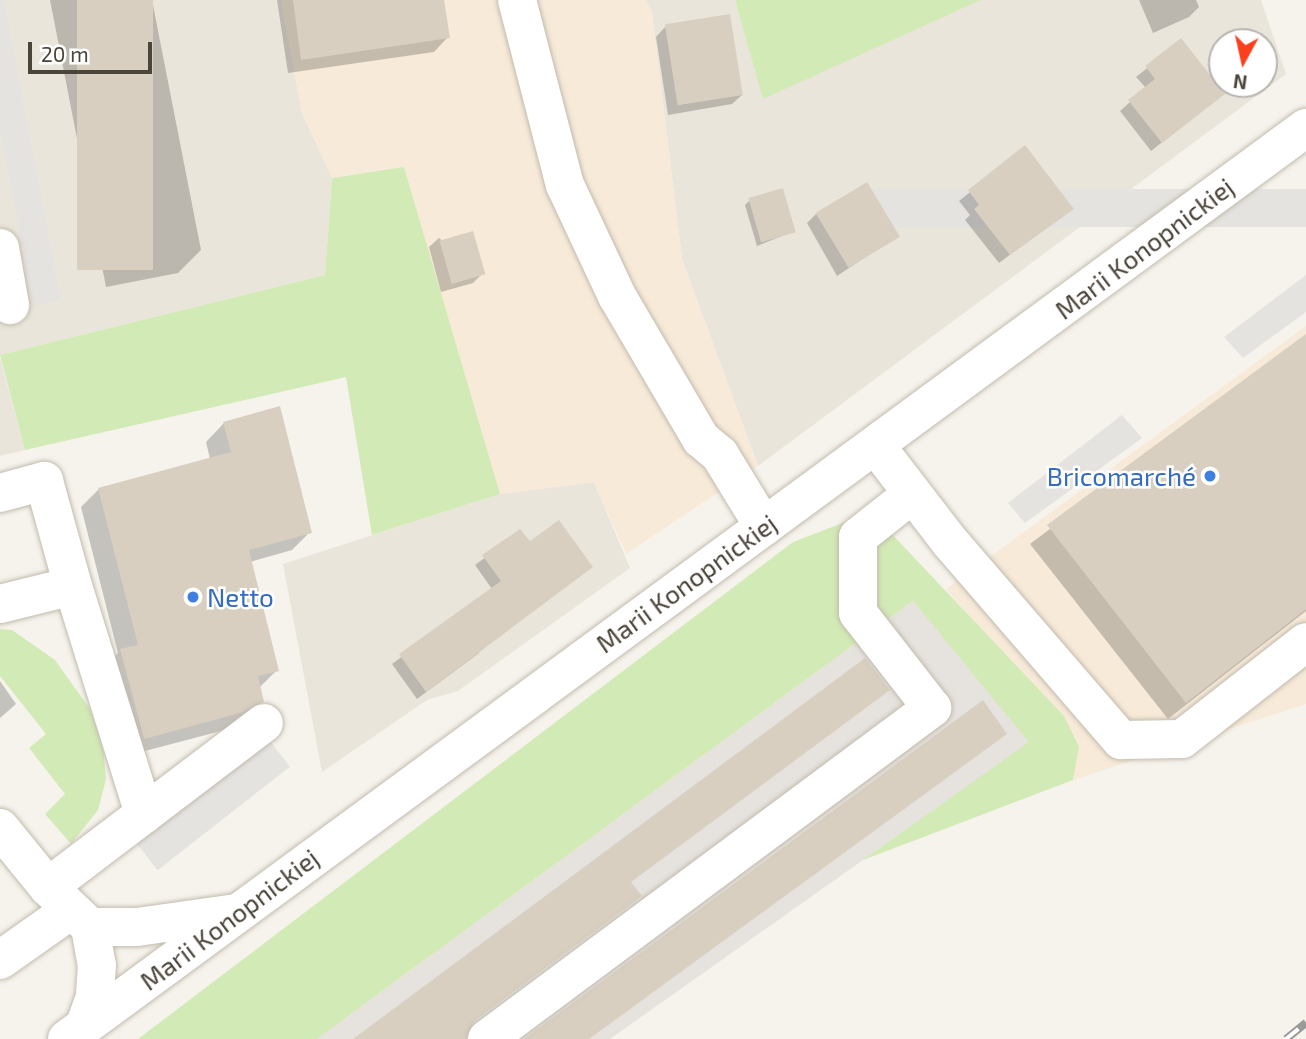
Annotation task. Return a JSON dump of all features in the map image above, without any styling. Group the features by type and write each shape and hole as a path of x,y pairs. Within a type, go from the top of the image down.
{"street":[{"path":"517,0 565,185 617,296 701,439 720,455 764,527"},
{"name":"Marii Konopnickiej","path":"75,1033 1306,128"},
{"path":"0,248 10,305"},
{"path":"876,446 911,495 1121,740 1182,739 1306,642"},
{"path":"0,493 44,481 73,586 144,814"},
{"path":"487,1039 932,708 858,613 858,537 911,495"},
{"path":"0,604 73,586"},
{"path":"0,960 70,908 144,814 264,723"},
{"path":"0,828 70,908 97,965 94,997 75,1033"},
{"path":"70,908 137,927 238,913"}],"shaded area":[{"path":"0,0 281,0 302,113 332,178 325,275 0,355"},
{"path":"0,0 4,0 61,300 33,306 0,129"},
{"path":"281,0 646,0 652,13 682,259 758,466 626,554 594,482 500,494 404,167 332,178 302,113"},
{"path":"646,0 735,0 764,98 981,0 1261,0 1270,28 1208,28 1208,98 1254,98 758,466 682,259 652,13"},
{"path":"1278,50 1286,74 1278,80"},
{"path":"870,189 1306,189 1306,227 870,227"},
{"path":"1306,275 1306,312 1243,358 1224,337"},
{"path":"1306,326 1306,704 1073,780 1079,747 946,589"},
{"path":"0,358 25,450 0,456"},
{"path":"1122,415 1142,438 1025,523 1008,503"},
{"path":"594,482 630,568 458,691 427,700 322,772 283,564 500,494"},
{"path":"913,601 1030,742 610,1039 317,1039"},
{"path":"266,736 290,767 158,870 134,839"}],"green space":[{"path":"735,0 981,0 763,99"},
{"path":"404,167 500,494 372,535 346,377 25,450 0,355 325,275 332,178"},
{"path":"871,512 1064,716 1079,747 1073,780 863,860 1029,742 913,601 317,1039 138,1039 793,542"},
{"path":"0,629 12,630 55,660 90,709 103,747 106,779 98,810 71,844 45,814 65,794 29,748 46,734 0,676"}],"building":[{"path":"77,0 153,0 153,270 77,270"},
{"path":"293,0 444,0 450,38 301,60"},
{"path":"730,14 743,95 678,105 665,24"},
{"path":"1181,38 1208,72 1208,98 1220,98 1162,143 1128,100 1155,79 1145,66"},
{"path":"1025,145 1074,209 1010,255 974,209 979,205 968,190"},
{"path":"867,182 900,237 849,268 816,213"},
{"path":"783,188 796,232 761,242 748,198"},
{"path":"473,231 485,274 452,284 439,241"},
{"name":"Bricomarché","path":"1306,334 1306,609 1186,703 1047,525"},
{"name":"Netto","path":"280,406 312,533 249,550 279,671 258,676 264,702 240,713 144,739 120,649 138,645 98,488 231,452 223,422"},
{"path":"559,520 593,567 426,692 399,654 501,581 482,555 520,529 530,541"},
{"path":"865,658 890,690 631,882 642,896 474,1021 466,1039 353,1039"},
{"path":"983,700 1007,734 589,1039 524,1039"}],"railway":[{"path":"1286,1039 1306,1023"}],"place":[{"name":"Bricomarché","path":"1210,476"},
{"name":"Netto","path":"193,597"}]}
